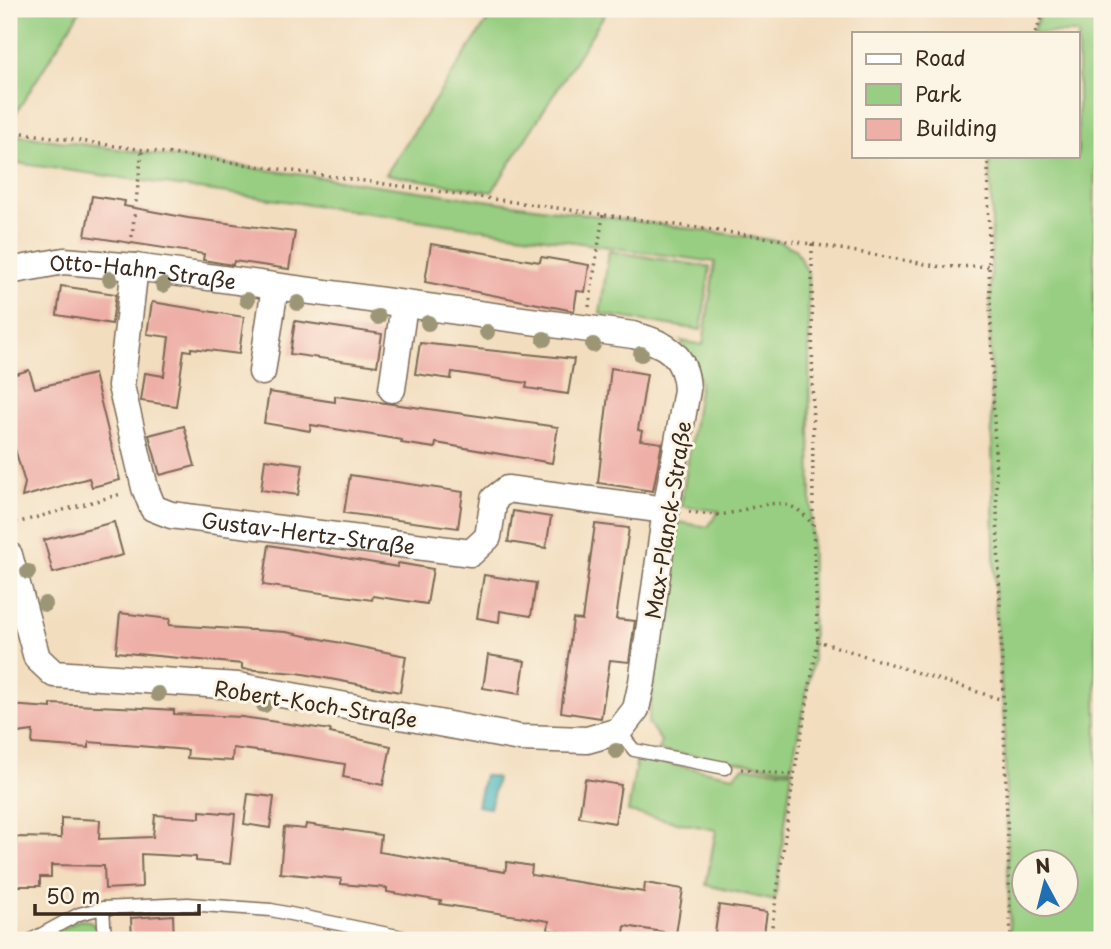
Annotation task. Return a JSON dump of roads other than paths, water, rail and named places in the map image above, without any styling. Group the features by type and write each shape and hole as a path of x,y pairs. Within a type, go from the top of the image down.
{"street":[{"name":"Otto-Hahn-Straße","path":"9,271 64,261 132,267 633,335"},
{"name":"Gustav-Hertz-Straße","path":"132,267 121,386 145,488 153,508 170,515 471,553 488,537 494,499 507,489 666,510"},
{"path":"262,372 275,287"},
{"path":"392,389 404,305"},
{"name":"Max-Planck-Straße","path":"619,731 636,709 642,682 666,510 687,390 687,375 681,360 671,349 655,340 633,335"},
{"name":"Robert-Koch-Straße","path":"10,567 37,658 54,674 238,686 520,738 587,740 619,731"}],"lane":[{"path":"619,731 634,750 725,768"},
{"path":"31,940 79,914 103,908 188,904 271,910 417,940"},
{"path":"103,908 105,940"}],"water":[{"path":"484,775 497,778 490,808 477,806"}]}
